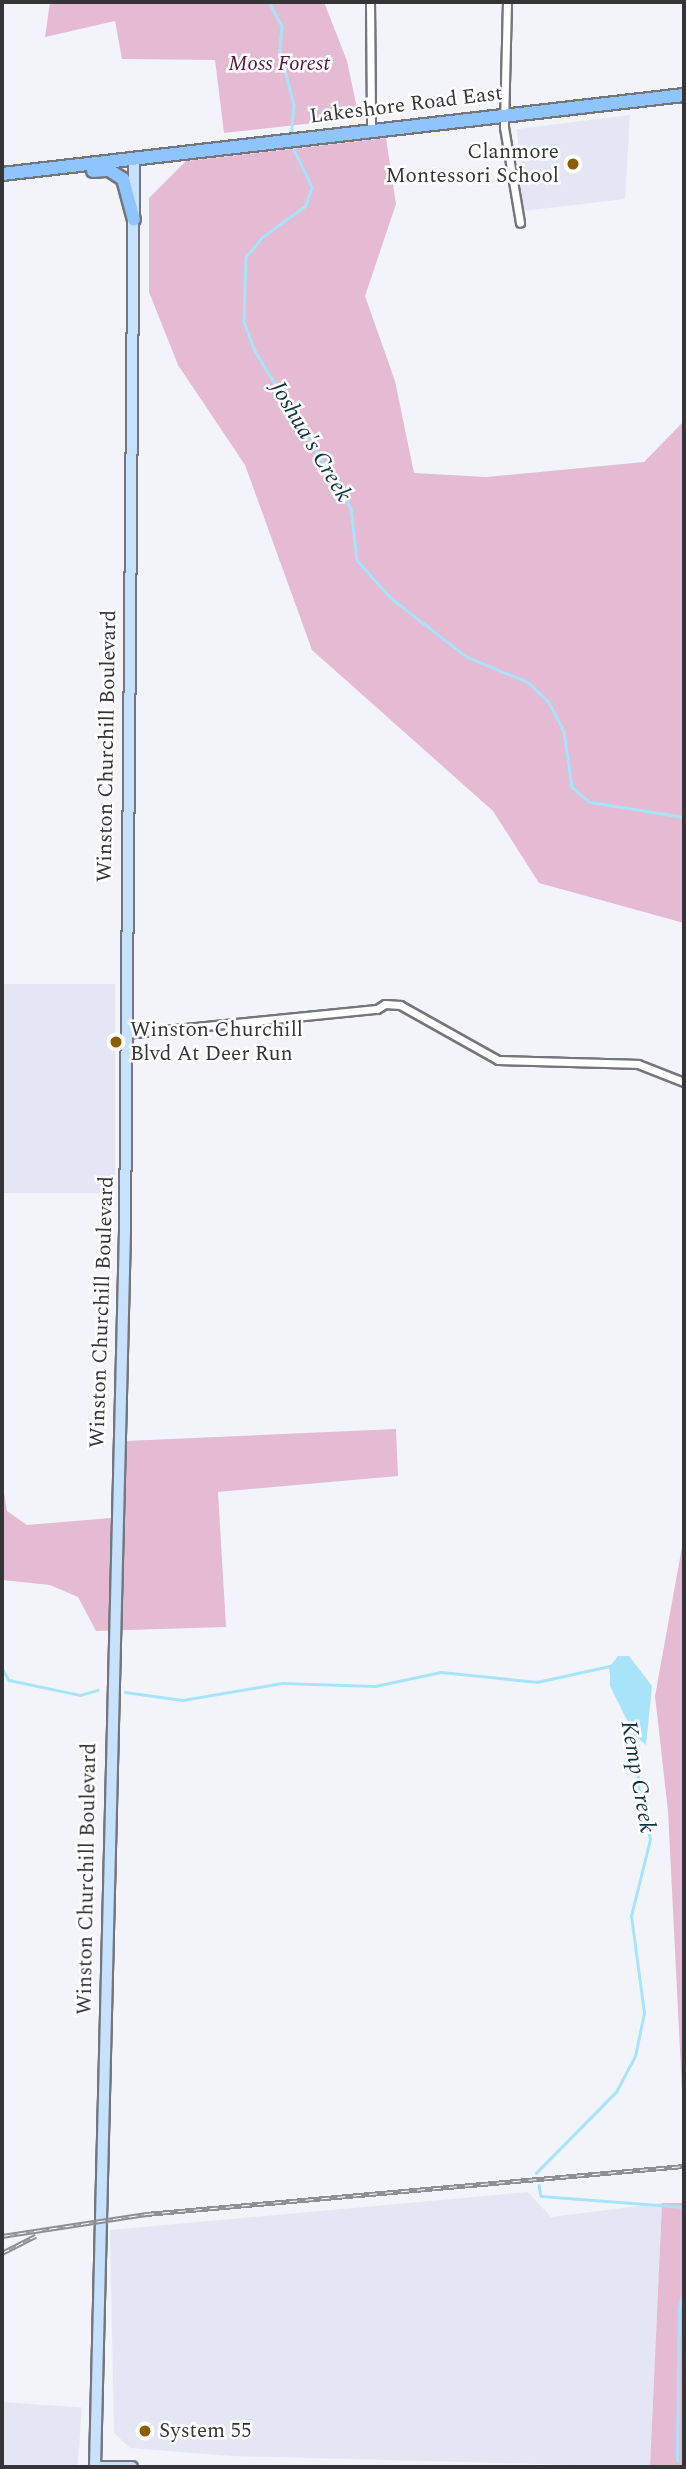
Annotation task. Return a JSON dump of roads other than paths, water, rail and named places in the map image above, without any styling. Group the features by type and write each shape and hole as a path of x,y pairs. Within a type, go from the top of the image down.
{"main road":[{"name":"Lakeshore Road East","path":"2,174 371,127 684,95"},
{"name":"Winston Churchill Boulevard","path":"95,2467 125,1232 124,1034 134,159"},
{"path":"62,167 68,175 117,174 130,192 134,220"},
{"path":"95,2467 132,2467"}],"street":[{"path":"370,2 371,127"},
{"path":"508,2 504,113 510,185 520,223"},
{"path":"124,1034 377,1009 385,1004 400,1005 498,1060 638,1064 684,1082"}],"water":[{"path":"618,1656 629,1656 652,1686 646,1745 635,1736 610,1686 610,1666"}],"waterway":[{"name":"Joshua's Creek","path":"269,2 282,26 280,50 294,105 291,137"},
{"name":"Joshua's Creek","path":"291,143 312,187 306,206 263,237 246,257 244,321 255,351 351,508 357,560 391,598 467,657 528,682 549,702 564,731 572,787 590,802 684,817"},
{"name":"Kemp Creek","path":"125,1692 183,1700 282,1683 375,1686 441,1672 537,1682 610,1666 612,1677"},
{"name":"Kemp Creek","path":"2,1668 9,1680 80,1695 97,1690"},
{"name":"Kemp Creek","path":"536,2173 616,2092 635,2056 644,2013 631,1916 650,1839 639,1795 635,1736 624,1707"},
{"name":"Kemp Creek","path":"539,2185 541,2196 684,2207"},
{"name":"Kemp Creek","path":"677,2461 679,2307 684,2290"}],"railway":[{"path":"2,2236 146,2214 684,2166"},
{"path":"2,2253 36,2236"}],"place":[{"name":"Clanmore Montessori School","path":"573,164"},
{"name":"Winston Churchill Blvd At Deer Run","path":"116,1042"},
{"name":"System 55","path":"145,2431"}],"park label":[{"name":"Moss Forest","path":"279,64"}]}
